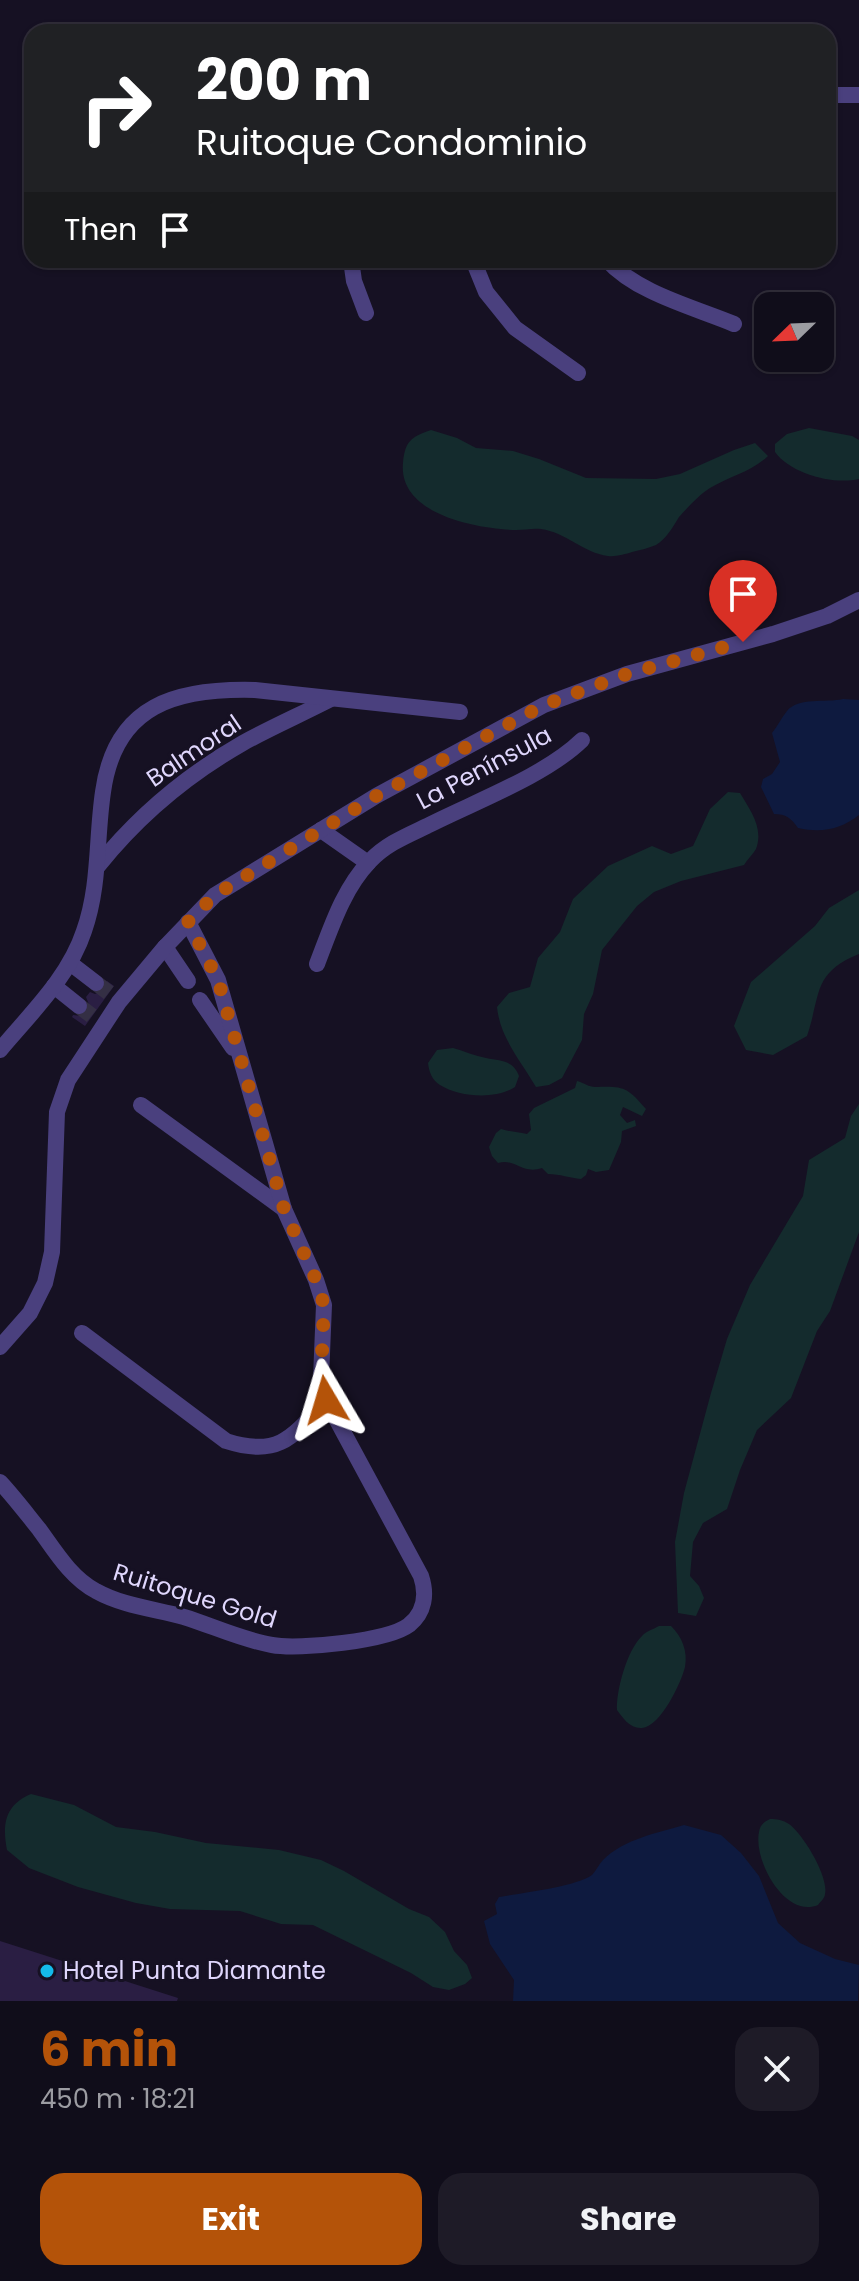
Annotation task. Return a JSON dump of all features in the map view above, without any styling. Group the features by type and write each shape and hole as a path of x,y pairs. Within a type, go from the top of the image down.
{"street":[{"path":"836,95 859,95"},
{"path":"352,268 366,313"},
{"path":"476,268 486,292 515,328 578,373"},
{"path":"614,268 646,289 734,324"},
{"path":"0,1347 30,1313 45,1283 52,1252 57,1112 91,1016 108,993 165,947 215,895 376,796 544,705 627,674 827,616 859,600"},
{"name":"Balmoral","path":"0,1050 54,986 70,963 85,929 98,866 108,764 118,742 134,722 163,702 195,692 228,689 460,712"},
{"name":"Balmoral","path":"98,866 136,821 192,777 243,743 333,698"},
{"name":"La Península","path":"317,964 343,900 368,863 387,845 525,778 582,740"},
{"path":"321,830 368,863"},
{"name":"Ruitoque Gold","path":"0,1482 75,1575 96,1591 123,1602 184,1617 271,1645 332,1645 399,1631 411,1624 424,1602 425,1588 421,1576 326,1400 321,1378 324,1305 284,1209 218,980 188,922"},
{"path":"165,947 188,981"},
{"path":"70,963 108,993"},
{"path":"54,986 91,1016"},
{"name":"Ruitoque Gold","path":"200,1000 241,1060"},
{"name":"Ruitoque Gold","path":"141,1105 284,1209"},
{"path":"82,1333 226,1441 243,1447 263,1449 281,1443 298,1431 326,1400"}],"green space":[{"path":"809,428 859,440 859,479 825,479 802,472 782,460 775,452 775,444 787,434"},
{"path":"431,430 476,448 513,451 539,459 586,478 656,479 680,474 755,443 768,456 702,494 656,545 608,556 550,531 482,526 443,516 427,507 413,495 405,481 403,463 410,441"},
{"path":"728,792 740,793 752,813 758,834 756,849 744,865 681,881 654,892 637,906 602,950 593,994 584,1014 582,1040 562,1078 536,1087 502,1029 497,1007 509,993 530,987 538,958 560,932 573,899 608,866 652,846 671,854 693,846 710,809"},
{"path":"859,890 859,954 844,961 826,977 817,997 807,1036 773,1055 746,1050 734,1026 751,982 815,926 829,908"},
{"path":"453,1048 510,1064 519,1076 515,1087 498,1094 478,1095 457,1092 440,1085 431,1076 428,1063 437,1050"},
{"path":"577,1081 593,1087 624,1089 646,1109 642,1116 623,1107 620,1115 627,1123 635,1120 636,1126 622,1131 621,1142 609,1170 596,1172 588,1169 581,1179 548,1174 542,1168 535,1170 498,1163 489,1147 496,1133 501,1129 527,1134 531,1130 529,1114 534,1108 575,1088"},
{"path":"859,1104 859,1232 830,1311 817,1331 791,1398 757,1430 727,1509 703,1523 693,1542 690,1576 704,1598 696,1616 678,1613 675,1542 684,1493 727,1339 750,1285 803,1196 809,1160 845,1138 851,1116"},
{"path":"659,1626 671,1626 678,1635 685,1650 685,1667 675,1693 663,1712 649,1725 638,1728 627,1722 617,1710 621,1682 637,1642"},
{"path":"31,1794 74,1805 116,1827 206,1843 279,1850 321,1860 429,1917 445,1932 472,1978 449,1990 433,1987 313,1925 281,1924 240,1911 170,1909 136,1903 78,1887 29,1868 7,1850 5,1832 11,1810 22,1798"},
{"path":"770,1819 789,1824 814,1856 825,1887 825,1895 818,1905 806,1907 794,1903 783,1895 766,1871 758,1844 760,1827"}],"water":[{"path":"859,700 859,815 830,829 798,828 788,817 774,814 761,787 763,779 772,774 780,762 772,733 785,714 798,704"},
{"path":"684,1825 721,1835 741,1853 759,1876 778,1923 800,1943 835,1959 859,1965 858,2001 513,2001 514,1980 490,1944 484,1921 497,1914 495,1904 499,1897 584,1879 621,1847"}],"building":[{"path":"107,981 114,986 85,1026 72,1017 87,1013 90,1007 86,997 90,992 95,994 104,990"},
{"name":"Hotel Punta Diamante","path":"0,1941 178,1998 177,2001 0,2001"}],"tunnel":[{"path":"96,983 109,993"},
{"path":"79,1006 92,1016"}],"place":[{"name":"Hotel Punta Diamante","path":"47,1971"}],"route":[{"path":"326,1400 321,1378 324,1305 284,1209 218,980 188,922 215,895 376,796 544,705 627,674 743,642"}]}
